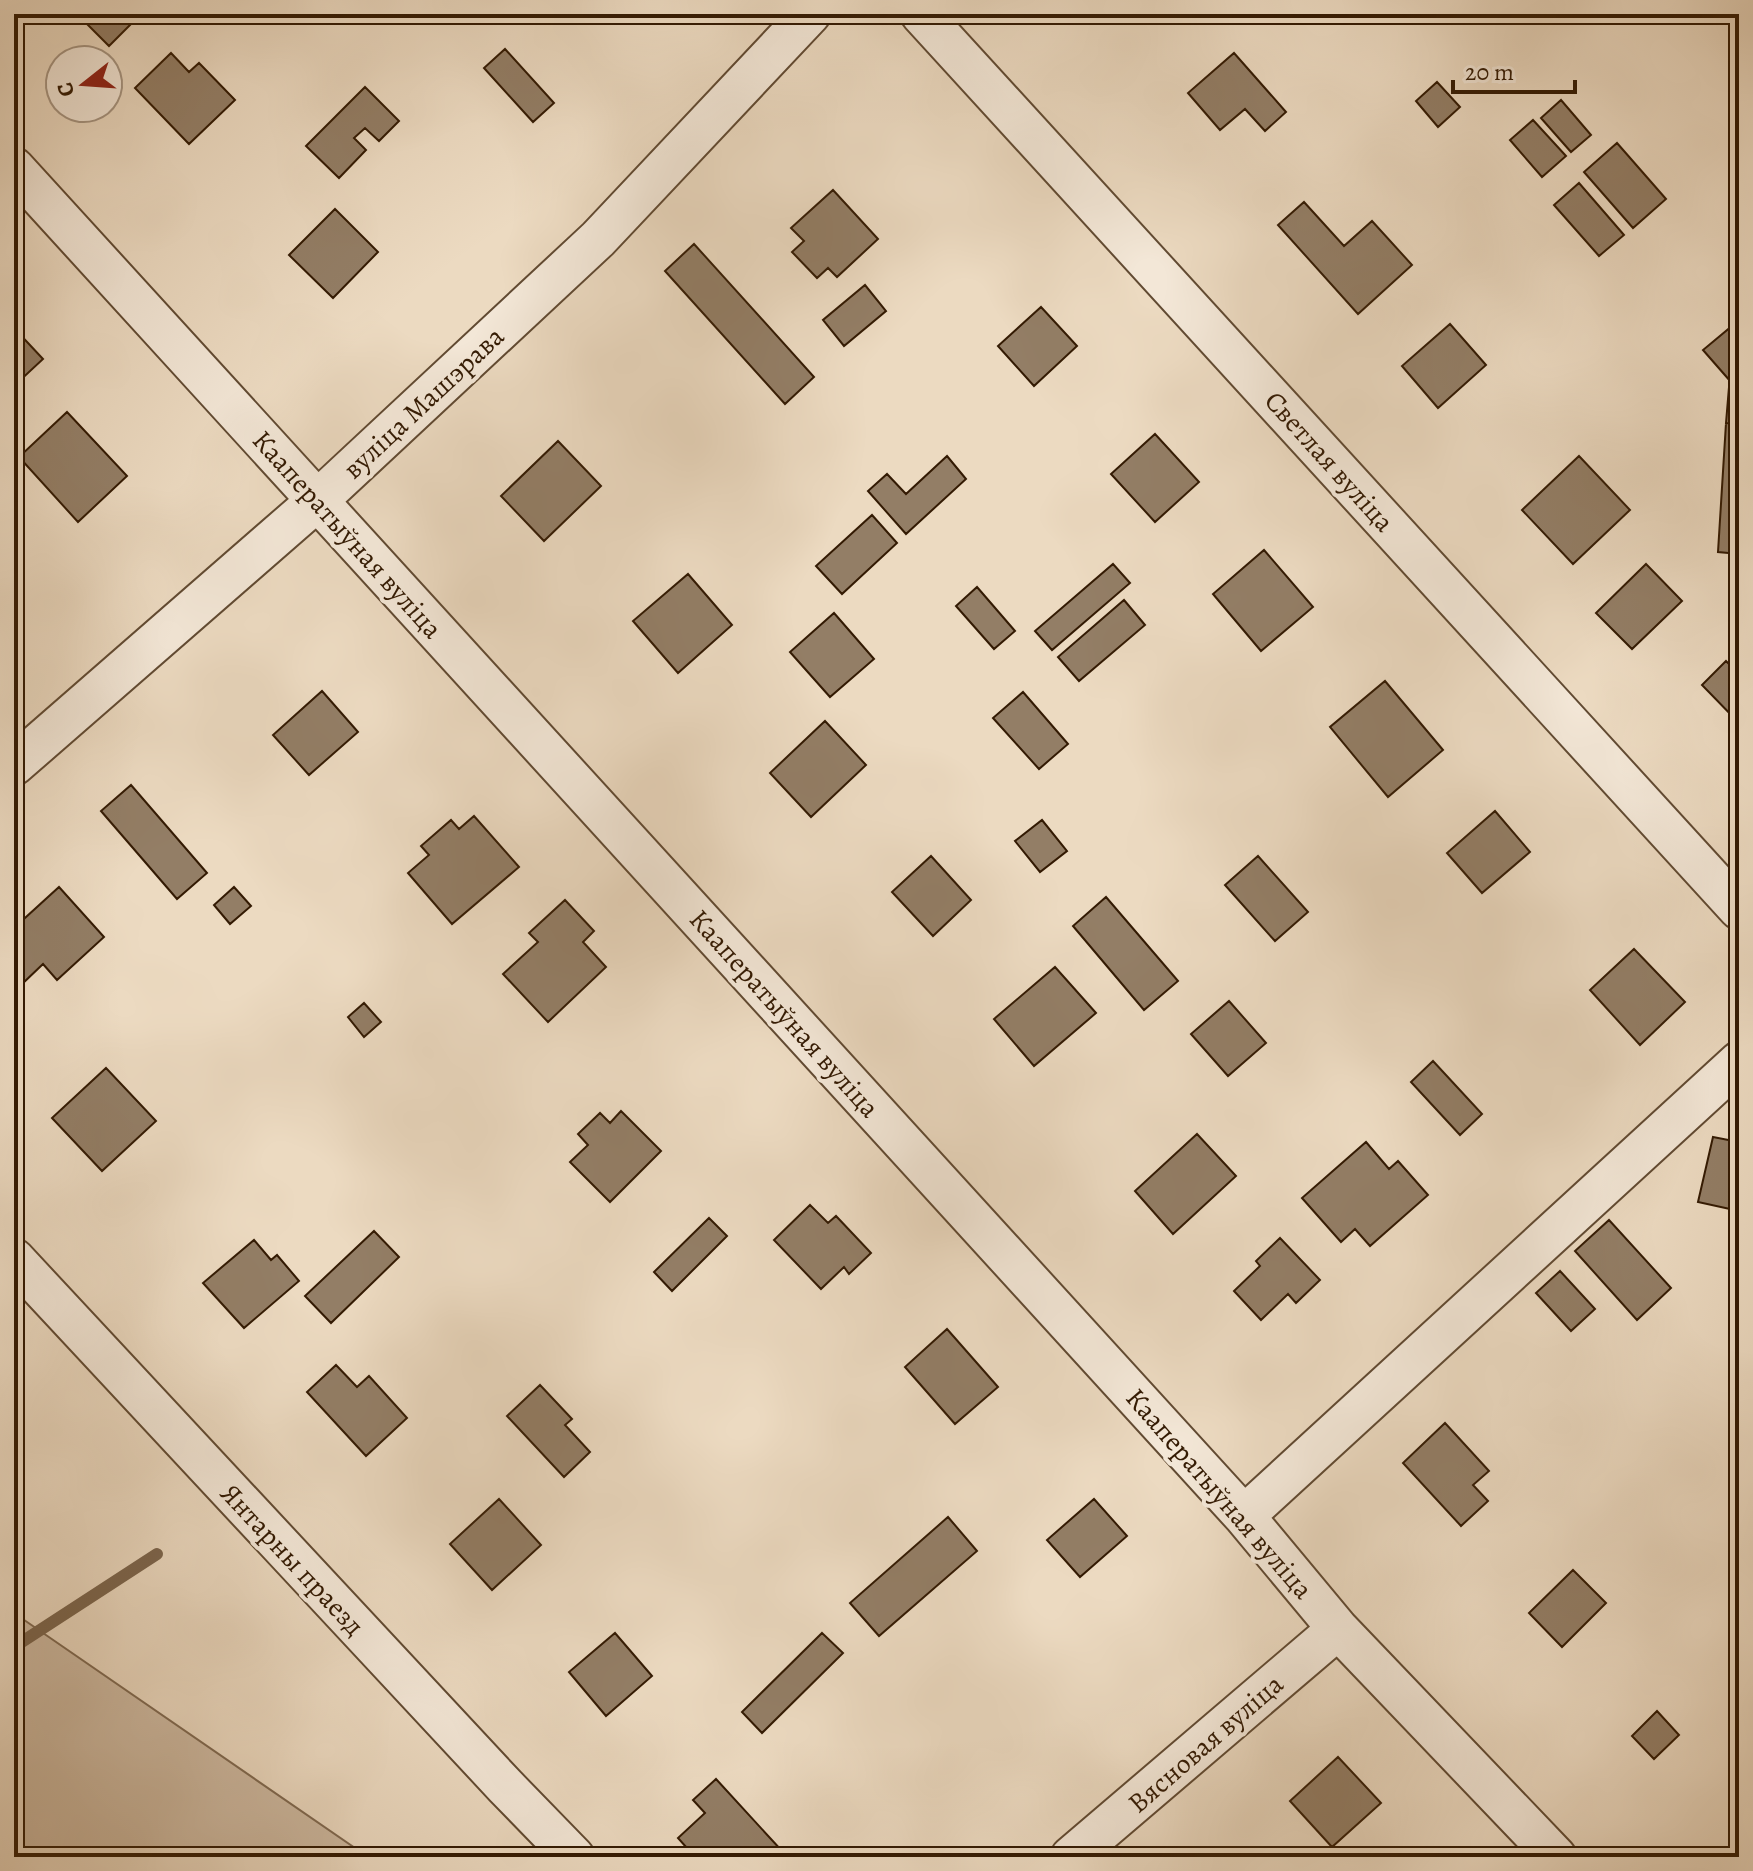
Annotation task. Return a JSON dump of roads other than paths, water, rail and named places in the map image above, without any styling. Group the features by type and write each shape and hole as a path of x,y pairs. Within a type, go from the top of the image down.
{"street":[{"name":"вуліца Машэрава","path":"14,765 318,500 598,239 810,14"},
{"name":"Светлая вуліца","path":"921,14 1739,909"},
{"name":"Кааператыўная вуліца","path":"14,168 1244,1516 1338,1629 1556,1857"},
{"path":"1244,1516 1739,1062"},
{"name":"Янтарны праезд","path":"14,1259 574,1857"},
{"name":"Вясновая вуліца","path":"1071,1857 1338,1629"}],"waterway":[{"path":"14,1647 157,1554"}]}
